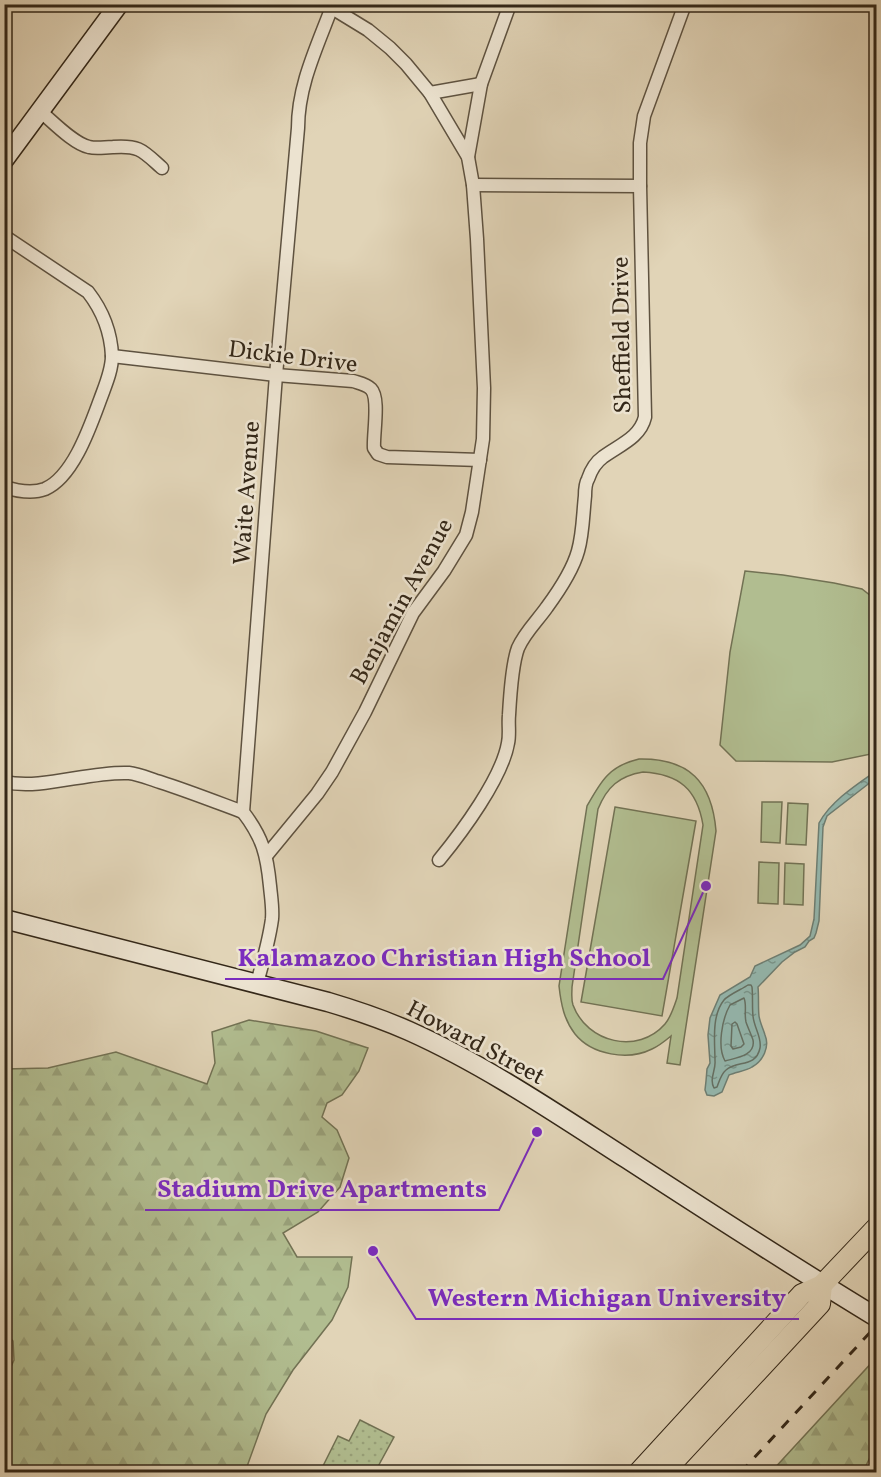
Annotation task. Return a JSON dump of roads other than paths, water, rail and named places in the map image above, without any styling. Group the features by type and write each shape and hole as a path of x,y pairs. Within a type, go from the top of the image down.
{"main road":[{"path":"639,1473 802,1294 822,1285 876,1228"},
{"path":"664,1473 820,1304 822,1285"}],"street":[{"path":"4,160 119,4"},
{"path":"468,156 481,84 510,4"},
{"name":"Sheffield Drive","path":"439,860 471,818 494,780 506,753 517,653 524,636 549,605 578,552 586,481 602,458 643,426 645,417 640,143 644,116 686,4"},
{"name":"Benjamin Avenue","path":"266,856 332,772 365,712 413,613 444,571 466,535 472,512 483,439 484,388 473,185 468,156 430,93 406,64 368,30 329,6"},
{"name":"Waite Avenue","path":"243,812 298,115 304,79 329,6"},
{"path":"430,93 481,84"},
{"path":"40,111 83,145 94,148 124,146 137,148 162,168"},
{"path":"473,185 640,186"},
{"path":"4,236 88,292 98,305 104,319 112,356 109,374 90,428 67,470 57,482 45,489 30,492 4,487"},
{"name":"Dickie Drive","path":"112,356 364,384 374,393 374,448 378,454 387,457 480,460"},
{"path":"4,782 30,784 101,773 131,773 243,812 257,832 264,848 269,874 272,917 268,944 257,983"},
{"name":"Howard Street","path":"4,919 257,983 357,1011 408,1030 529,1096 822,1285 876,1317"}],"water":[{"path":"876,771 876,778 827,816 823,827 819,921 814,938 782,962 758,987 759,1016 767,1044 764,1053 752,1067 729,1075 722,1092 714,1096 707,1095 705,1090 707,1069 710,1063 708,1035 710,1018 720,995 750,977 755,966 800,945 810,936 814,919 819,823 837,801"}],"railway":[{"path":"741,1472 876,1326"}],"place":[{"name":"Kalamazoo Christian High School","path":"706,886"},
{"name":"Stadium Drive Apartments","path":"537,1132"},
{"name":"Western Michigan University","path":"373,1251"}]}
